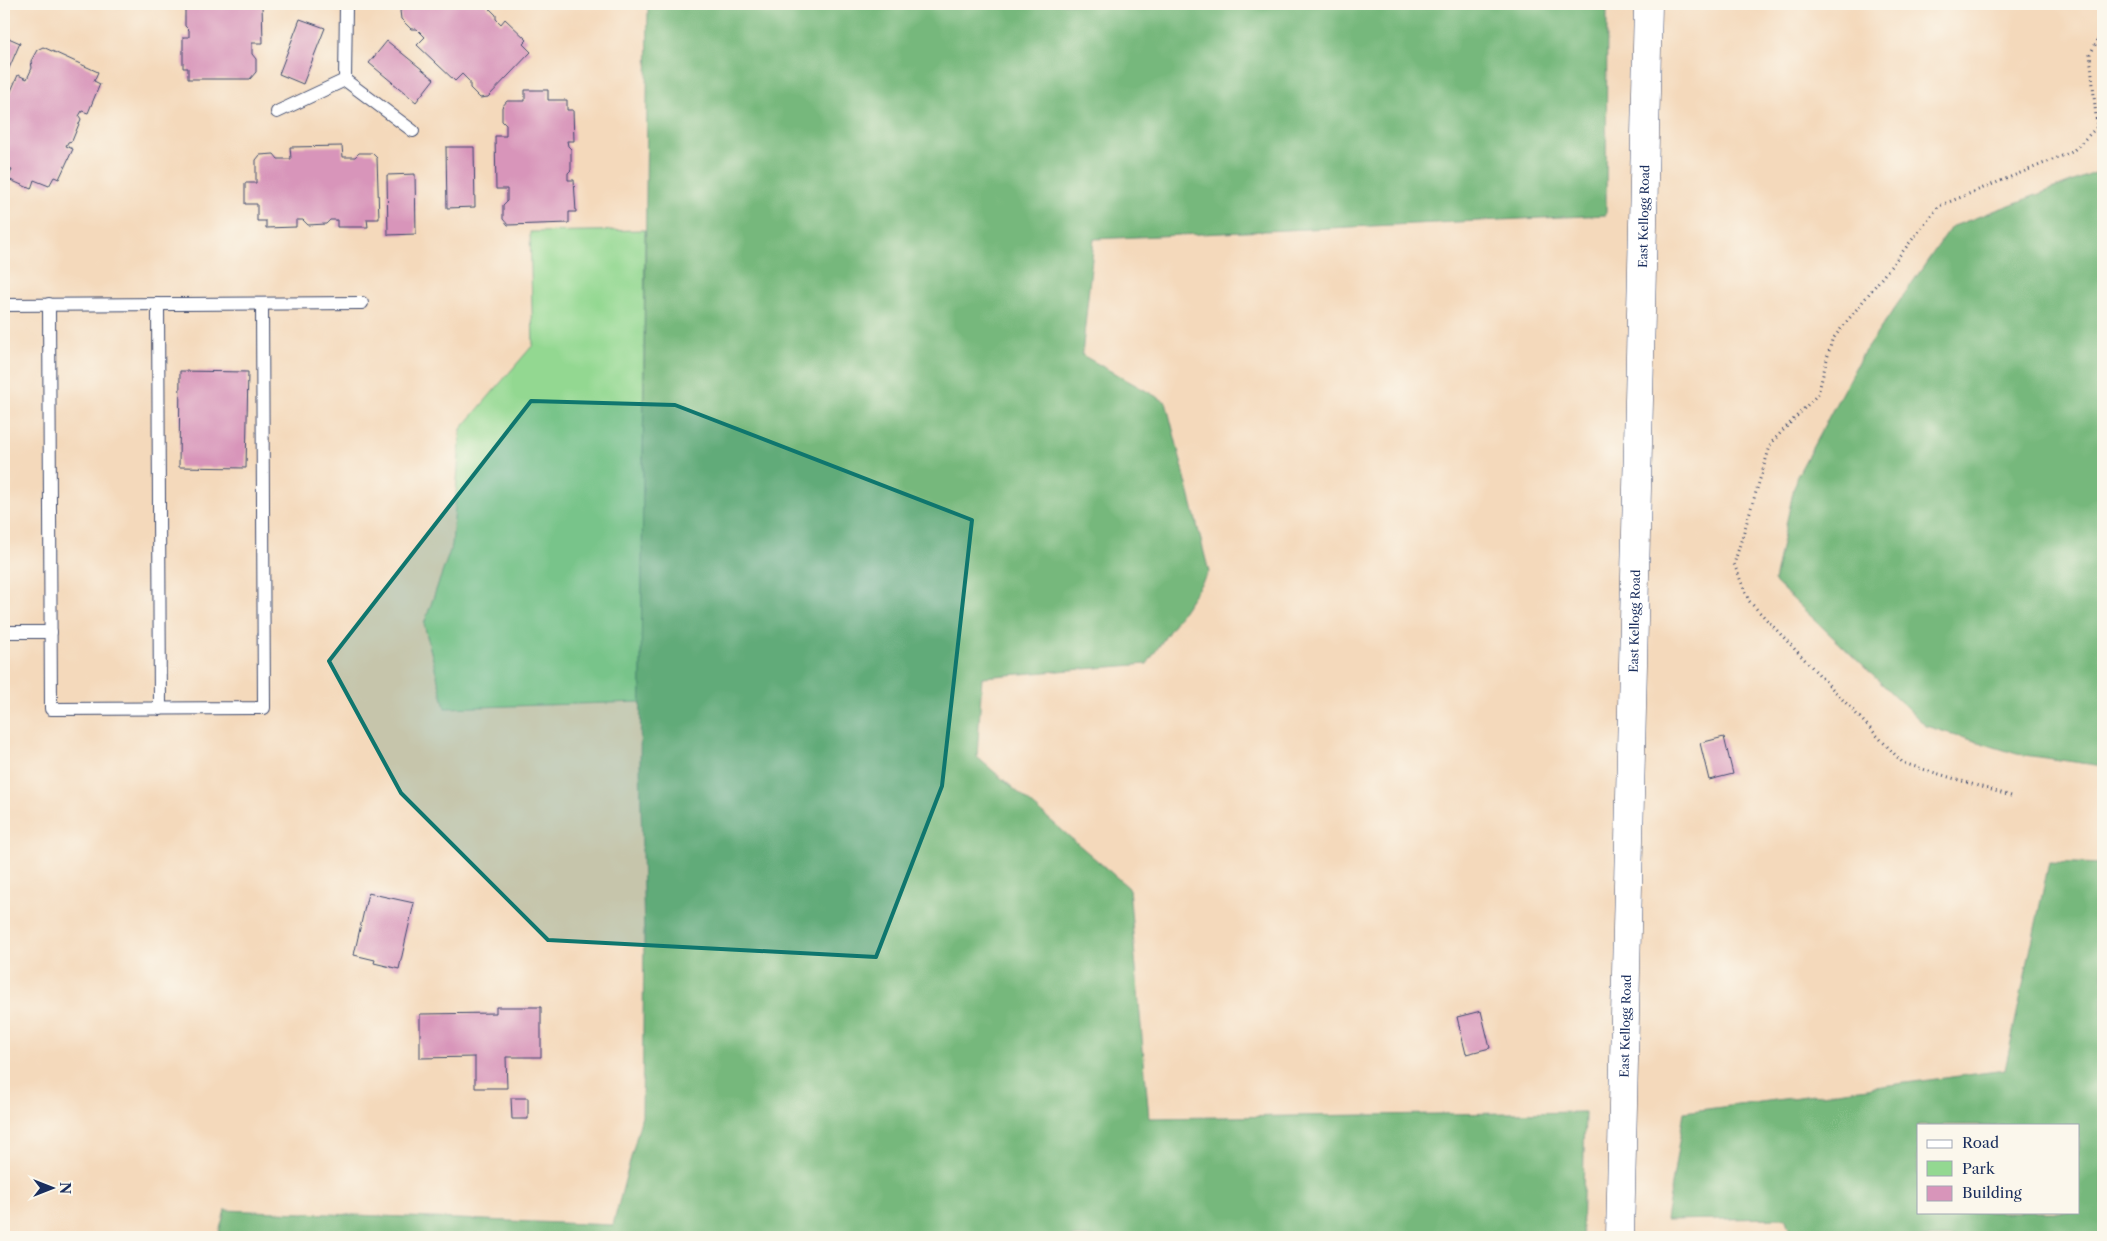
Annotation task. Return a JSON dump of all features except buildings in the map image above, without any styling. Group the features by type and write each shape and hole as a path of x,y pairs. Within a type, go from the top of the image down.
{"street":[{"name":"East Kellogg Road","path":"1620,1237 1648,4"}],"lane":[{"path":"345,80 346,4"},
{"path":"277,112 345,80"},
{"path":"345,80 414,131"},
{"path":"4,304 362,303"},
{"path":"49,304 50,709 160,709 264,708 262,304"},
{"path":"158,304 160,709"},
{"path":"4,632 50,632"}],"path":[{"path":"2011,796 1903,763 1749,601 1734,564 1771,443 1818,394 1832,340 1939,206 2072,152 2097,127 2090,54 2103,31"}],"highlighted area":[{"path":"531,401 675,405 972,520 942,786 876,957 548,940 401,793 329,661"}],"green space":[{"path":"648,4 1607,4 1606,215 1094,239 1082,355 1166,402 1209,572 1147,664 982,677 977,757 1129,888 1149,1118 1585,1112 1582,1237 218,1237 225,1210 613,1225 642,1116 644,937 640,765"},
{"path":"2103,170 2103,766 2017,754 1926,726 1774,581 1796,478 1862,355 1951,227"},
{"path":"645,230 641,702 445,708 424,624 452,545 461,429 533,345 530,232"},
{"path":"2049,862 2103,864 2103,1237 1793,1237 1785,1218 1666,1220 1684,1112 2005,1070"}]}
